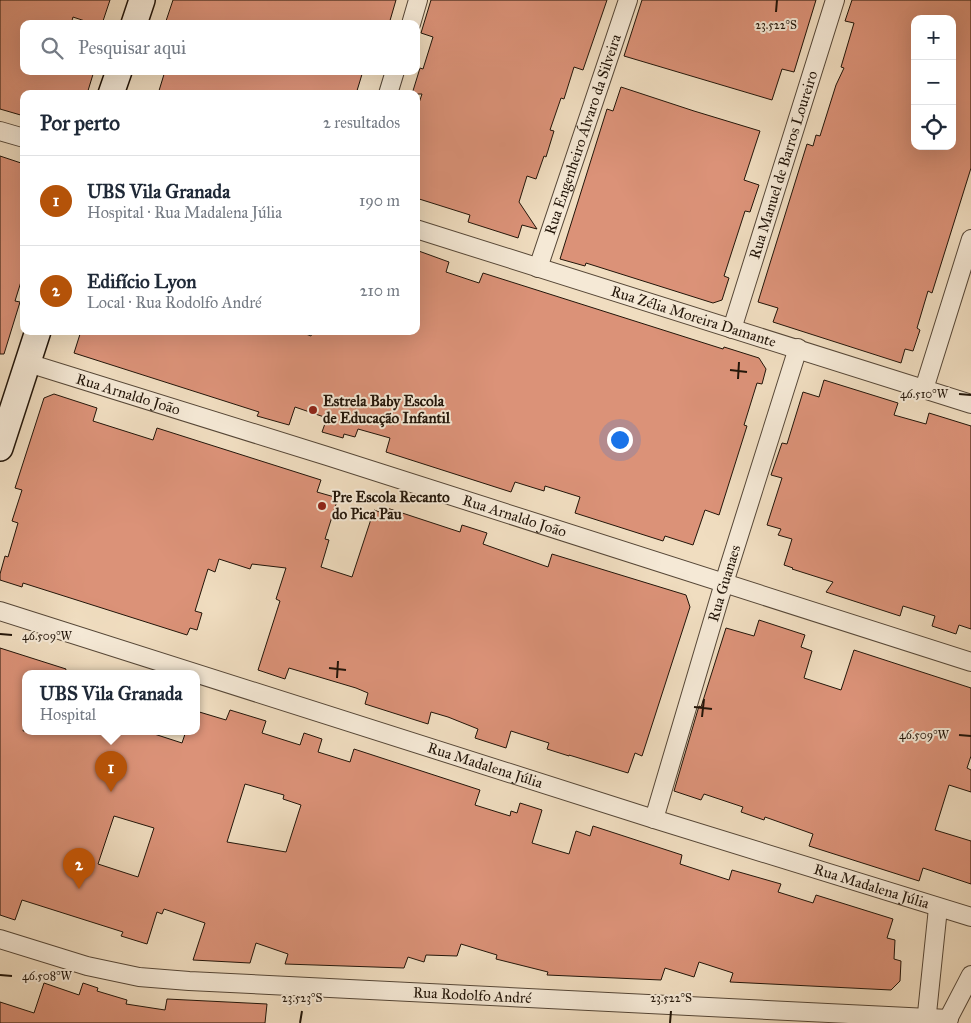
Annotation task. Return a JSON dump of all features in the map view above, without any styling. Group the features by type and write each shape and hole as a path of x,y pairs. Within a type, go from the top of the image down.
{"main road":[{"path":"135,20 142,0"},
{"path":"113,90 118,75"},
{"path":"0,448 6,412 28,363 37,335"}],"street":[{"path":"412,20 418,0"},
{"name":"Rua Engenheiro Álvaro da Silveira","path":"538,268 628,0"},
{"name":"Rua Manuel de Barros Loureiro","path":"732,329 835,0"},
{"path":"389,90 394,75"},
{"path":"0,131 20,137"},
{"name":"Rua Zélia Moreira Damante","path":"420,230 971,404"},
{"path":"924,389 971,239"},
{"name":"Rua Guanaes","path":"654,819 724,583 798,348"},
{"name":"Rua Arnaldo João","path":"28,363 327,456 971,662"},
{"name":"Rua Madalena Júlia","path":"0,611 186,670"},
{"name":"Rua Madalena Júlia","path":"200,675 654,819 971,917"},
{"path":"926,1020 938,908"},
{"name":"Rua Rodolfo André","path":"0,939 87,966 139,977 230,984 948,1021"},
{"path":"948,1021 971,975"}],"building":[{"path":"0,0 110,0 103,20 82,20 73,17 72,20 20,20 20,75 93,75 88,90 20,90 20,115 0,109"},
{"path":"173,0 396,0 390,20 166,20"},
{"path":"431,0 607,0 583,70 574,67 564,99 561,98 550,130 554,131 546,157 544,156 536,179 527,176 519,202 537,229 522,225 518,238 468,222 470,215 420,199 420,100 422,94 420,94 420,90 413,90 418,75 420,75 420,68 423,69 433,37 421,33"},
{"path":"642,0 816,0 794,72 782,69 772,100 624,56"},
{"path":"852,0 971,0 971,168 932,293 928,291 917,328 920,330 913,351 905,349 901,363 773,322 778,308 758,302 807,144 813,146 816,135 820,136 836,85 844,68 841,67 854,23 845,21"},
{"path":"164,75 362,75 357,90 159,90"},
{"path":"621,87 760,131 744,180 759,185 750,212 745,211 724,276 729,278 722,300 713,303 586,263 585,266 560,259 607,109 613,111"},
{"path":"0,156 20,163 20,285 15,301 20,302 4,354 0,354"},
{"path":"420,251 449,262 446,272 479,283 483,273 723,349 724,347 759,358 766,369 762,384 757,383 744,425 747,426 719,515 705,510 693,545 665,536 663,541 575,513 580,497 545,486 544,491 515,482 511,492 386,452 390,438 358,429 355,437 344,434 343,438 322,432 327,418 295,407 289,425 257,416 259,412 74,353 80,335 420,335"},
{"path":"824,380 898,403 894,415 926,424 929,413 971,426 971,629 959,625 956,634 932,626 935,616 903,606 900,616 826,592 833,582 784,565 792,539 778,535 781,529 767,525 782,478 771,475 782,443 787,444 803,392 819,397"},
{"path":"54,394 97,408 93,421 153,440 157,428 321,480 317,492 338,498 325,539 329,540 321,567 352,577 374,510 385,514 387,508 460,532 462,525 487,533 483,544 548,567 552,554 686,595 690,607 642,756 635,753 628,773 547,749 549,743 511,731 506,748 475,738 478,729 448,717 431,712 428,724 365,704 368,693 356,688 289,668 285,679 258,670 280,601 276,599 286,568 252,564 250,569 219,559 215,572 208,569 195,611 202,613 197,630 190,628 187,635 23,583 22,587 0,580 5,556 8,557 18,523 12,521 22,490 15,488 44,398"},
{"path":"759,620 805,635 801,647 812,651 804,678 841,690 854,650 971,688 971,756 967,768 971,770 971,792 949,785 935,830 971,841 971,884 923,868 919,881 809,846 813,834 765,817 764,820 741,812 743,807 704,794 701,800 674,791 699,706 701,707 726,628 754,636"},
{"path":"0,648 66,669 22,670 22,735 157,735 182,743 185,735 200,735 200,712 226,720 230,710 266,721 262,733 300,745 304,733 322,739 318,752 350,762 354,749 480,790 475,805 510,816 511,811 517,813 520,803 542,810 532,843 569,854 576,831 590,836 593,826 682,855 680,864 729,880 732,870 781,884 778,892 813,903 816,895 893,919 887,938 895,940 894,959 901,961 900,981 891,990 730,982 733,973 699,962 694,977 665,968 661,980 547,975 548,972 496,959 497,955 461,944 457,956 426,955 424,962 408,957 404,968 285,964 288,954 256,943 250,963 193,960 205,923 164,909 162,914 157,912 147,944 121,936 123,932 22,900 15,920 0,915","holes":["245,784 284,795 283,799 301,805 286,852 227,842","114,816 154,828 138,877 98,864"]},
{"path":"44,983 79,995 83,983 98,988 97,991 127,1000 126,1004 165,1010 167,999 267,1004 265,1023 0,1023 0,1002 34,1013"}],"place":[{"name":"Estrela Baby Escola de Educação Infantil","path":"313,410"},
{"name":"Pre Escola Recanto do Pica Pau","path":"322,506"},
{"name":"UBS Vila Granada","path":"111,792"},
{"name":"Edifício Lyon","path":"79,889"}]}
